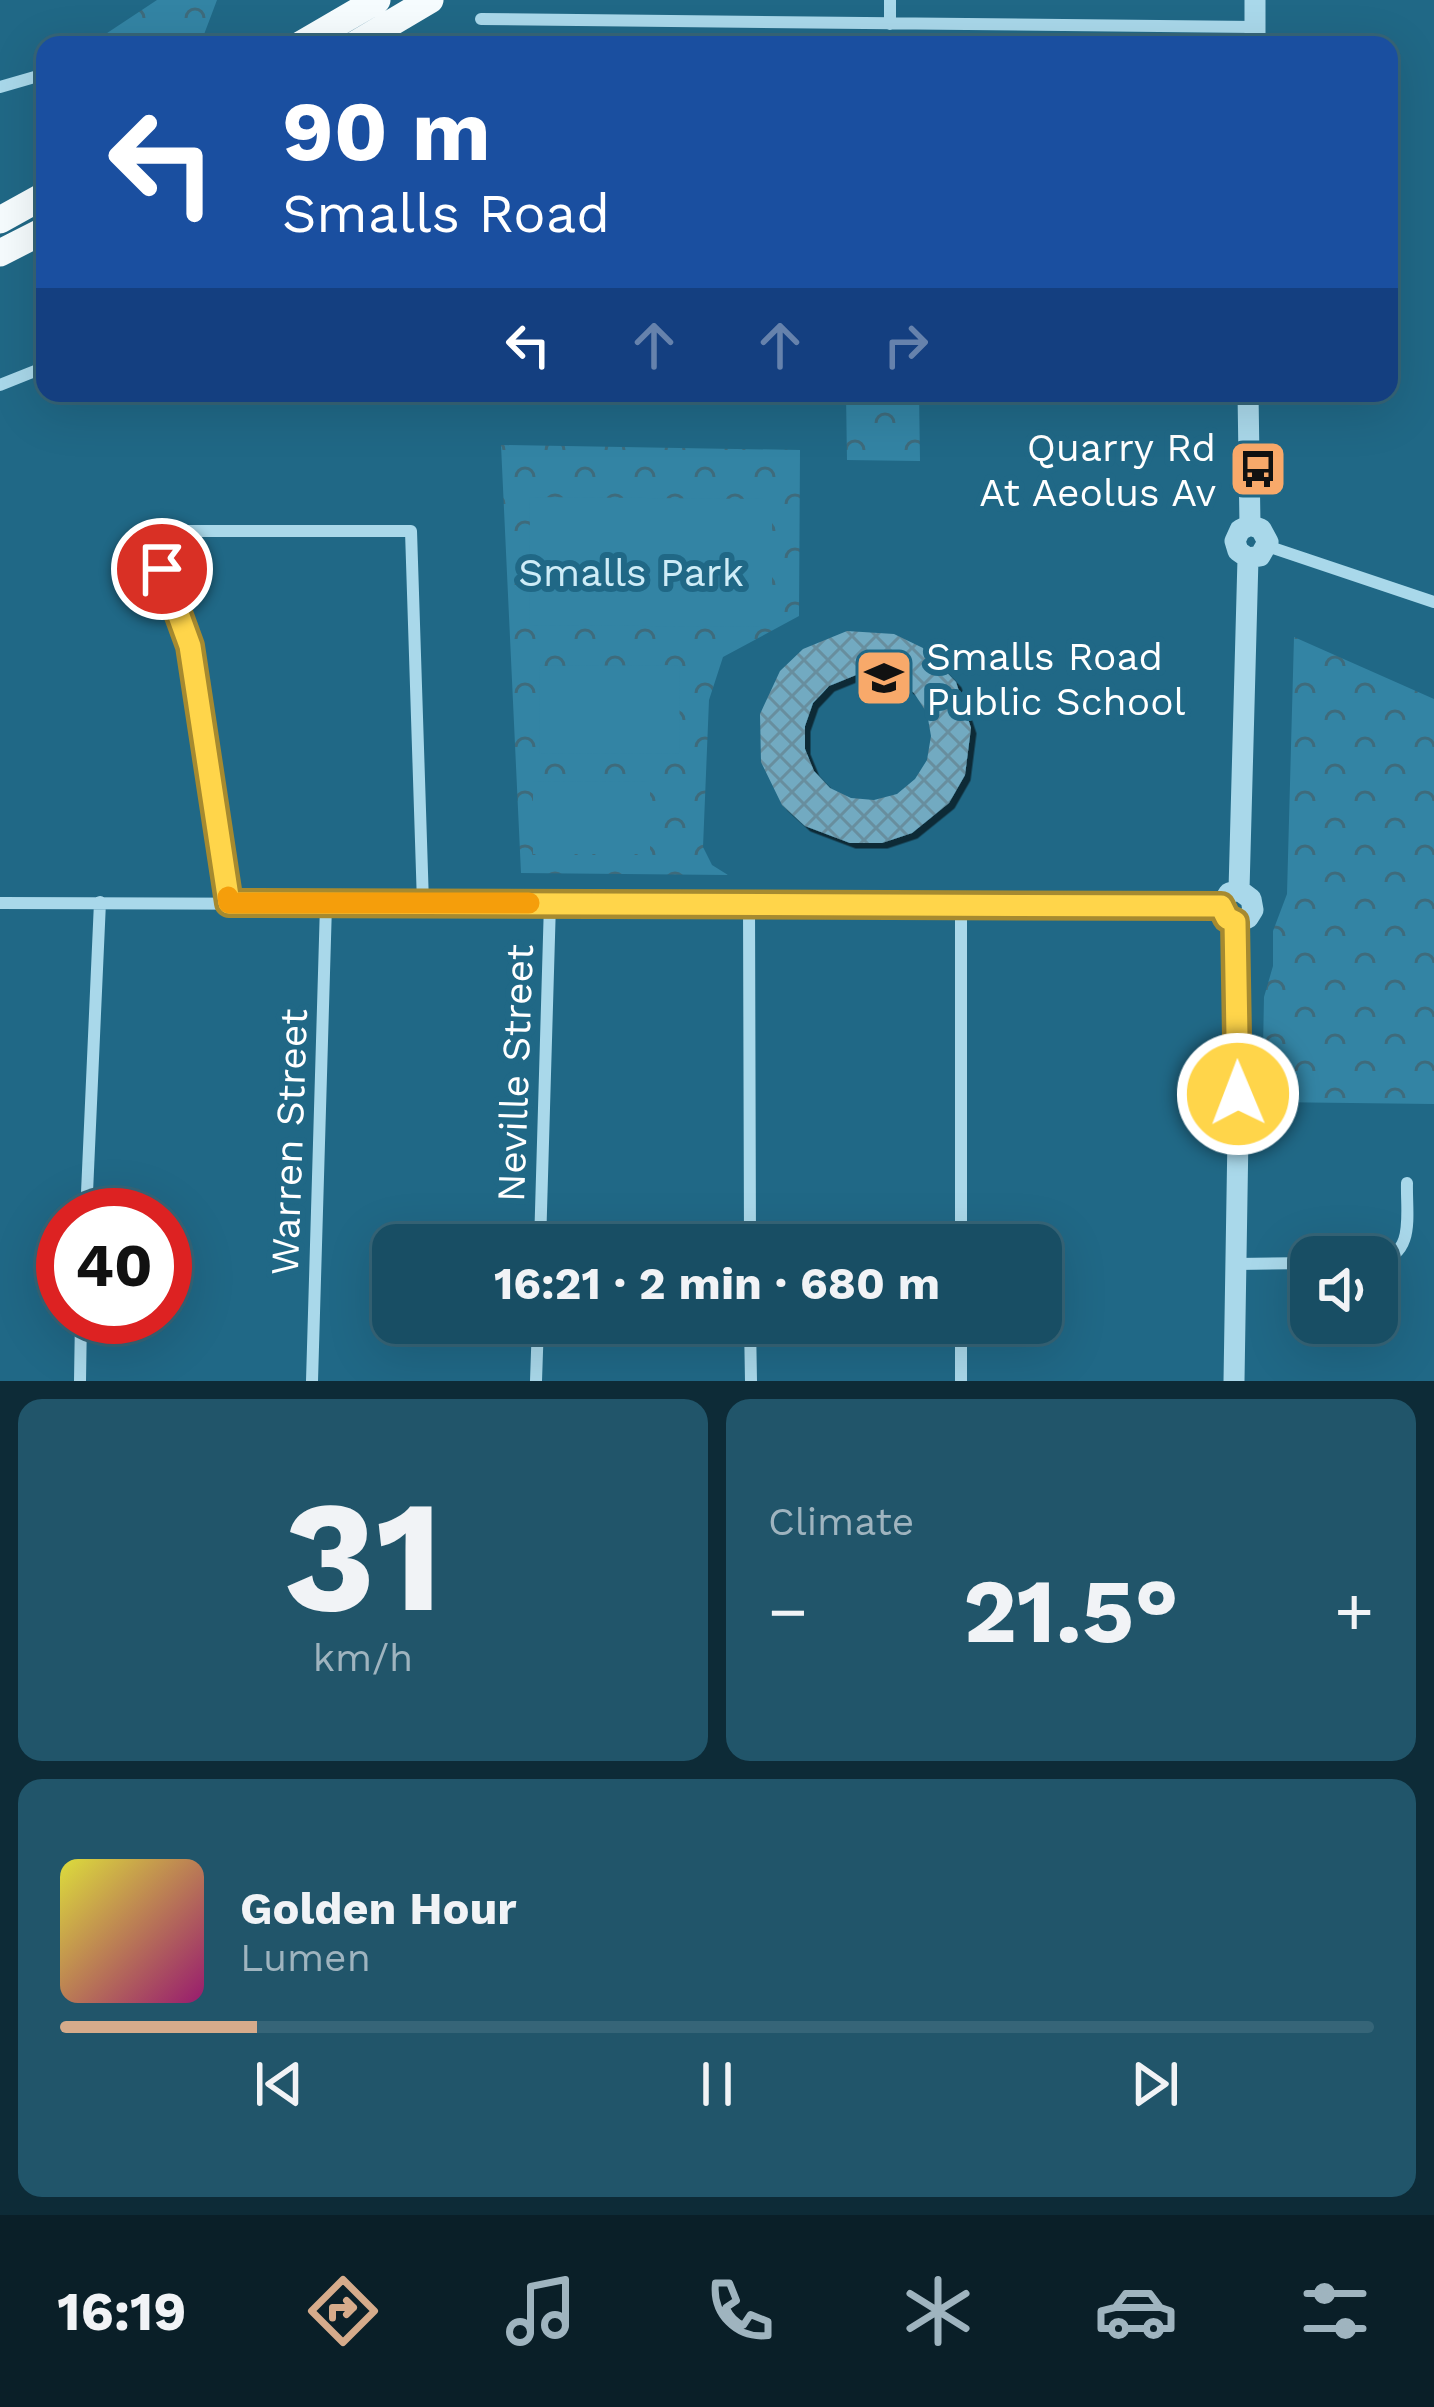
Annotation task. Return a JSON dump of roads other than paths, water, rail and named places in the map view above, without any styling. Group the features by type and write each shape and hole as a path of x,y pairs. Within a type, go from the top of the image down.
{"highway":[{"path":"315,36 377,0"},
{"path":"369,36 430,0"},
{"path":"0,220 36,199"},
{"path":"0,253 36,235"}],"street":[{"path":"890,0 890,24"},
{"path":"481,19 890,24 1255,36 1255,0"},
{"path":"0,87 36,77"},
{"path":"0,385 36,371"},
{"path":"1234,1381 1239,1073 1232,906 1257,552 1264,532 1250,526 1248,402"},
{"path":"229,903 190,646 148,531 411,531 423,903"},
{"path":"1257,552 1434,602"},
{"path":"87,1188 100,902"},
{"name":"Neville Street","path":"541,1224 550,903"},
{"path":"0,904 1232,906"},
{"name":"Warren Street","path":"312,1381 326,904"},
{"path":"749,904 750,1224"},
{"path":"961,904 962,1224"},
{"path":"1398,1253 1405,1244 1407,1183"},
{"path":"1236,1264 1290,1263"},
{"path":"80,1381 81,1344"},
{"path":"536,1381 537,1344"},
{"path":"750,1344 751,1381"},
{"path":"961,1381 962,1344"}],"place":[{"name":"Quarry Rd At Aeolus Av","path":"1258,469"},
{"name":"Smalls Road Public School","path":"884,678"}],"park label":[{"name":"Smalls Park","path":"631,572"}]}
